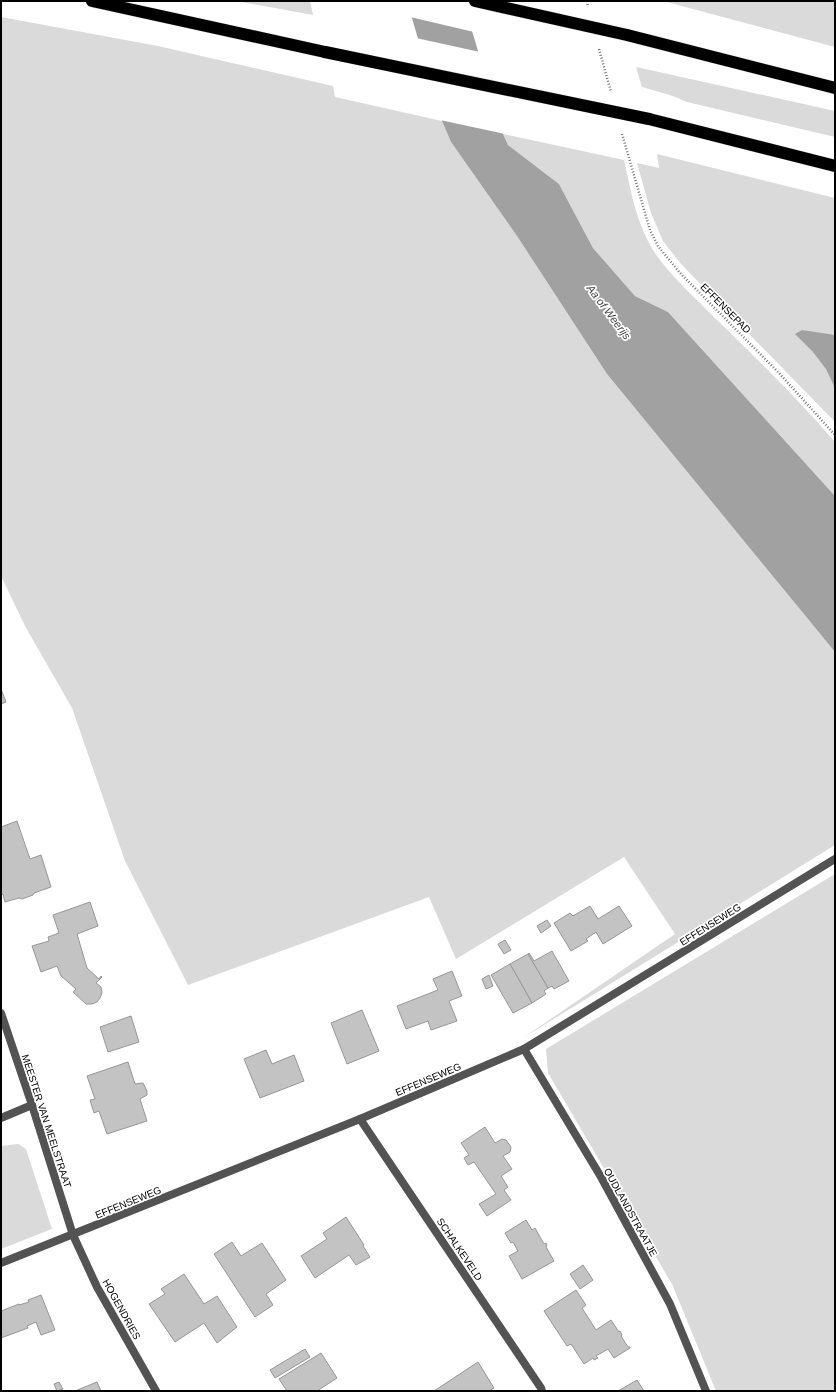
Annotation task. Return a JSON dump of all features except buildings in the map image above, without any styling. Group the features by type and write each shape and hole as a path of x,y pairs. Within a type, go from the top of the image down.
{"highway":[{"path":"92,1 325,52 649,119 835,166"},
{"path":"475,1 627,35 835,88"}],"street":[{"name":"EFFENSEWEG","path":"1,1263 360,1119 524,1049 835,858"},
{"name":"MEESTER VAN MEELSTRAAT","path":"1,1013 73,1235"},
{"name":"OUDLANDSTRAATJE","path":"524,1049 601,1177 670,1304 706,1391"},
{"path":"1,1118 32,1105"},
{"name":"SCHALKEVELD","path":"360,1119 542,1391"},
{"name":"HOGENDRIES","path":"73,1235 97,1287 156,1391"}],"path":[{"path":"587,1 589,8"},
{"path":"599,46 613,99"},
{"name":"EFFENSEPAD","path":"621,129 650,230 658,246 680,273 779,373 835,435"}],"shaded area":[{"path":"236,1 310,1 313,15"},
{"path":"663,1 835,1 835,47"},
{"path":"1,17 158,46 333,86 335,97 442,121 451,142 517,236 607,374 835,652 835,845 523,1038 675,934 624,857 456,959 429,897 188,985 125,861 72,708 25,626 1,576"},
{"path":"636,67 835,111 835,137 687,102 673,96 642,87"},
{"path":"503,134 624,160 633,201 643,231 661,261 687,290 791,394 835,442 835,496 668,312 635,296 593,248 559,184 508,145"},
{"path":"657,154 835,198 835,422 681,264 663,241 651,213 637,163 659,168"},
{"path":"835,874 835,1391 716,1391 672,1284 548,1073 546,1049"},
{"path":"18,1144 26,1149 52,1229 1,1249 1,1146"}],"water":[{"name":"Aa of Weerijs","path":"407,1 463,1 503,134 508,145 559,184 593,248 635,296 668,312 835,496 835,652 607,374 517,236 451,142 442,121"},
{"path":"802,330 835,335 835,388 826,369 813,352 795,334"}],"pier":[{"path":"405,1 465,1 474,32 410,17"},
{"path":"416,38 480,52 505,134 440,120"}]}
